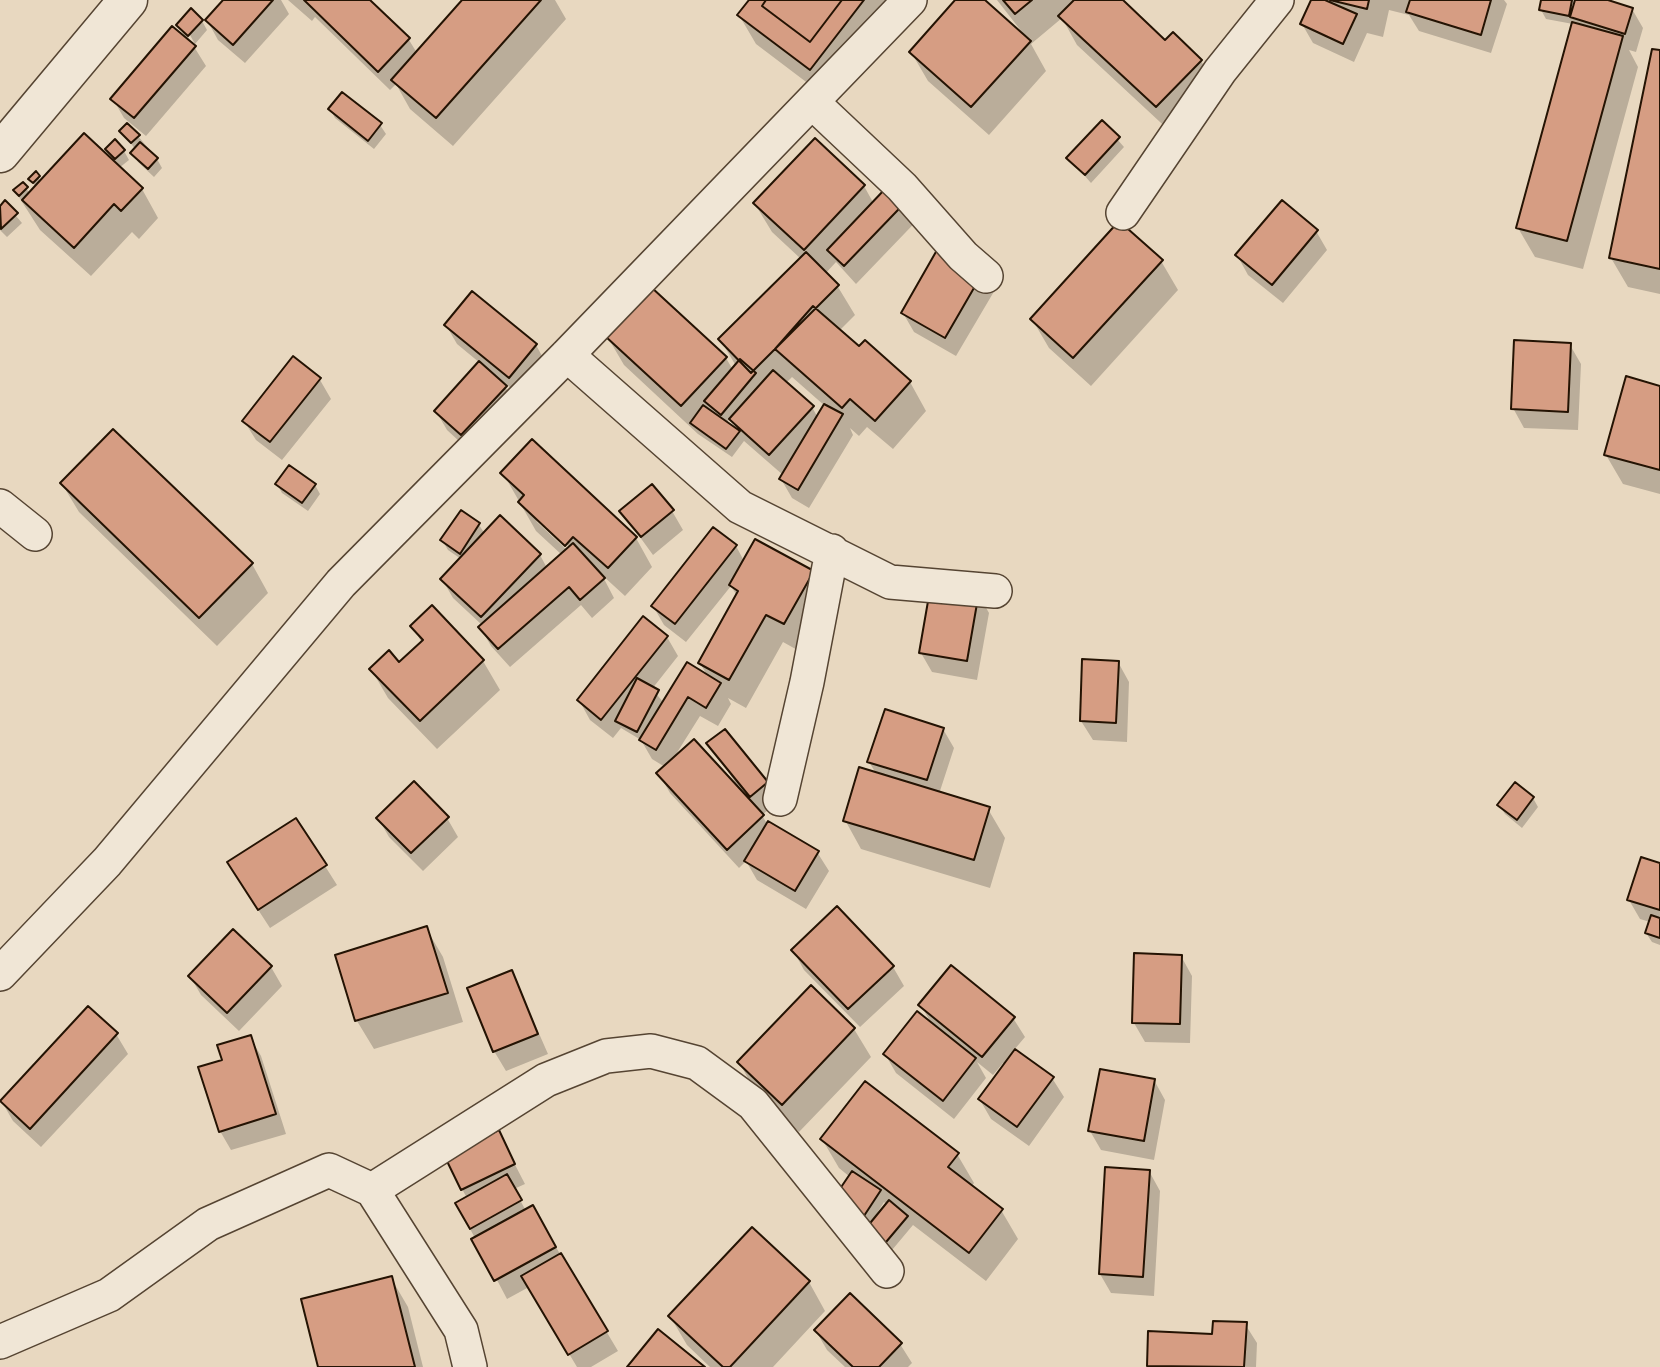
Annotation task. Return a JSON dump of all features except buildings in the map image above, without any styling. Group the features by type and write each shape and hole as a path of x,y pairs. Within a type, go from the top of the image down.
{"street":[{"path":"0,153 128,0"},
{"path":"0,974 107,862 341,583 567,355 910,0"},
{"path":"1123,213 1220,71 1277,0"},
{"path":"812,102 902,187 963,256 986,276"},
{"path":"567,355 740,507 890,582 995,591"},
{"path":"0,506 35,534"},
{"path":"780,799 807,682 832,551"},
{"path":"372,1190 546,1080 607,1056 651,1051 696,1063 753,1104 887,1270"},
{"path":"0,1342 109,1294 208,1224 330,1170 372,1190 461,1331 470,1367"},
{"path":"0,1348 10,1367"}]}
